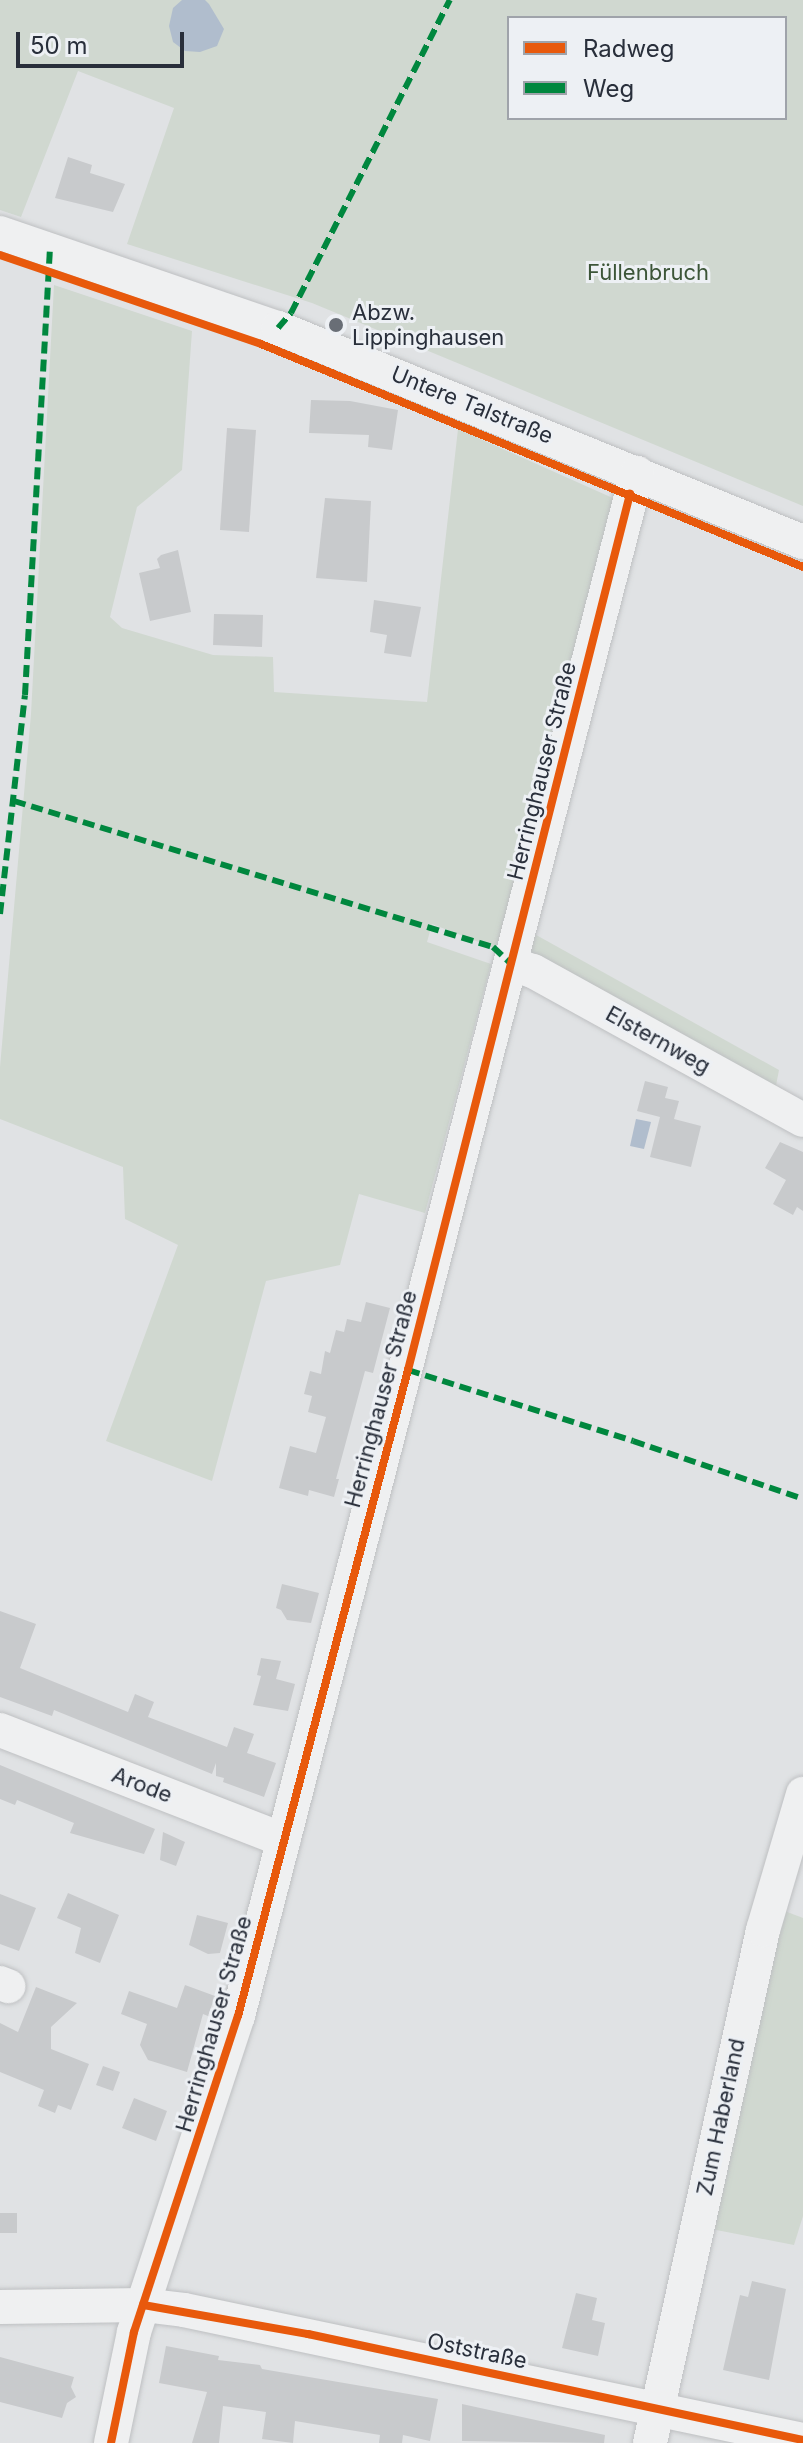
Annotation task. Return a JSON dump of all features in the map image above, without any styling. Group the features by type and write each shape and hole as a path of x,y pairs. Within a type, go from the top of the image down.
{"street":[{"name":"Untere Talstraße","path":"0,233 278,328 803,542"},
{"name":"Herringhauser Straße","path":"111,2443 143,2305 217,2087 283,1840 637,473"},
{"name":"Elsternweg","path":"511,964 533,971 803,1120"},
{"name":"Arode","path":"0,1730 283,1840"},
{"name":"Zum Haberland","path":"650,2443 763,1930 798,1829 803,1794"},
{"name":"Oststraße","path":"0,2307 143,2305 277,2328 657,2406 803,2440"}],"green space":[{"name":"Füllenbruch","path":"0,0 803,0 803,506 312,303 127,244 174,108 78,71 21,217 0,210"},
{"path":"54,285 192,331 182,470 137,507 110,617 122,628 213,655 273,657 274,692 427,702 458,429 615,499 502,951 432,924 427,942 491,964 425,1213 359,1194 340,1265 266,1281 212,1481 106,1441 178,1245 125,1219 123,1167 0,1119 0,1067 31,714"},
{"path":"529,931 779,1070 774,1096 525,960"},
{"path":"782,1910 803,1918 803,2216 794,2245 706,2228"}],"water":[{"path":"182,0 205,0 209,4 224,29 217,46 200,52 185,51 173,42 169,26 173,8"},
{"path":"636,1119 651,1122 644,1149 630,1146"}],"building":[{"path":"68,157 92,165 90,173 125,184 113,212 55,198"},
{"path":"311,400 350,401 398,410 392,450 368,447 369,435 309,433"},
{"path":"227,428 256,430 249,532 220,530"},
{"path":"325,498 371,501 367,582 316,578"},
{"path":"178,550 191,612 150,621 139,573 160,568 157,559 161,555"},
{"path":"374,600 421,607 411,657 384,653 387,635 370,632"},
{"path":"214,614 263,615 262,647 213,645"},
{"path":"645,1081 668,1087 665,1098 679,1101 674,1119 701,1126 691,1167 650,1157 660,1117 637,1111"},
{"path":"780,1142 803,1152 803,1211 797,1207 793,1215 773,1204 786,1180 765,1168"},
{"path":"366,1302 390,1308 373,1373 365,1371 334,1497 309,1490 308,1496 279,1488 290,1446 316,1453 326,1417 308,1412 312,1396 304,1394 310,1371 321,1374 325,1351 330,1353 336,1330 344,1332 347,1319 361,1322"},
{"path":"282,1584 319,1593 311,1623 287,1620 276,1608"},
{"path":"0,1611 36,1624 20,1668 128,1712 135,1694 154,1702 148,1717 227,1747 234,1727 254,1734 247,1753 276,1763 264,1797 223,1782 224,1778 216,1776 216,1763 212,1774 54,1710 52,1716 0,1697"},
{"path":"261,1658 281,1661 276,1679 295,1684 288,1711 253,1705 261,1676 257,1675"},
{"path":"0,1765 155,1829 144,1854 70,1833 74,1823 17,1800 15,1805 0,1799"},
{"path":"163,1832 185,1842 176,1866 160,1860"},
{"path":"68,1893 119,1915 100,1963 75,1953 81,1928 57,1918"},
{"path":"0,1894 36,1908 19,1951 0,1944"},
{"path":"197,1915 228,1923 220,1953 208,1954 189,1945"},
{"path":"185,1985 215,1996 208,2016 203,2014 187,2072 148,2060 140,2045 147,2024 121,2014 129,1991 177,2008"},
{"path":"36,1987 77,2003 51,2027 51,2049 89,2064 71,2110 58,2105 55,2113 38,2106 44,2090 0,2072 0,2023 18,2032"},
{"path":"103,2066 120,2072 113,2091 96,2085"},
{"path":"134,2098 167,2111 156,2141 122,2128"},
{"path":"0,2213 17,2213 17,2233 0,2233"},
{"path":"752,2281 786,2289 769,2380 723,2370 740,2295 748,2297"},
{"path":"576,2293 597,2298 592,2320 605,2323 598,2356 562,2348"},
{"path":"166,2346 219,2356 218,2360 260,2365 262,2369 438,2399 430,2441 403,2435 402,2443 379,2443 380,2435 295,2421 293,2443 262,2439 266,2412 223,2406 219,2443 192,2443 207,2392 159,2383"},
{"path":"0,2357 74,2377 71,2387 76,2397 67,2403 62,2418 0,2402"},
{"path":"462,2404 605,2435 604,2443 462,2441"}],"marked path":[{"path":"278,328 291,313 450,0"},
{"path":"0,914 25,695 50,250"},
{"path":"14,801 493,947 511,964"},
{"path":"408,1370 803,1499"}],"cycle path":[{"path":"0,255 261,344 803,567"},
{"path":"111,2443 134,2332 238,2016 408,1370 630,494"},
{"path":"143,2305 308,2334 803,2440"}],"place":[{"name":"Abzw. Lippinghausen","path":"336,325"}]}
